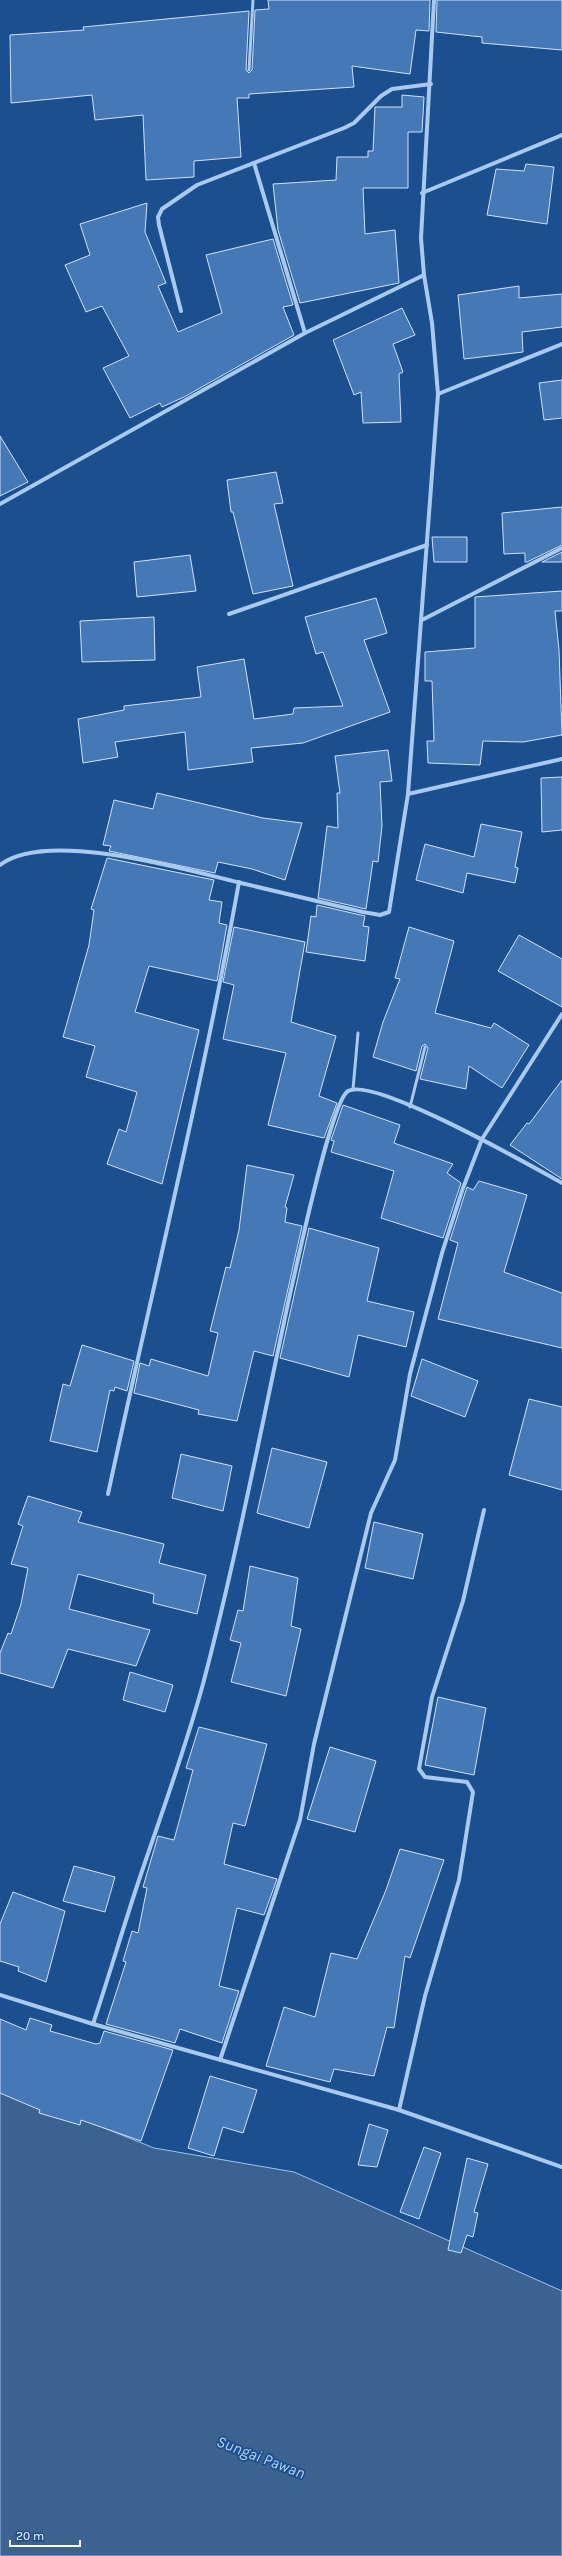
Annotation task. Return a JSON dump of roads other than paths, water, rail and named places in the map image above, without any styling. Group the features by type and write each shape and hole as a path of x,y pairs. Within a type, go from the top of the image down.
{"street":[{"path":"0,865 29,854 47,852 115,854 363,912 386,914 390,911 408,794 438,394 432,324 424,275 421,238 422,192 430,84 434,0"},
{"path":"181,311 159,226 158,217 162,209 197,185 354,123 381,96 392,89 430,84"},
{"path":"422,192 562,136"},
{"path":"254,163 305,333"},
{"path":"0,504 305,333 424,275"},
{"path":"438,394 562,344"},
{"path":"229,614 427,545"},
{"path":"422,620 562,548"},
{"path":"408,794 562,759"},
{"path":"108,1494 192,1126 215,1017 239,882"},
{"path":"220,2060 300,1820 314,1744 371,1513 395,1460 410,1374 442,1253 482,1139 562,1014"},
{"path":"93,2024 202,1687 232,1566 314,1194 340,1100 346,1092 353,1089 369,1090 482,1139 562,1183"},
{"path":"399,2110 425,1996 459,1880 473,1792 467,1782 425,1777 419,1769 432,1697 463,1601 484,1510"},
{"path":"0,1995 93,2024 399,2110 562,2167"}],"lane":[{"path":"249,70 253,0"},
{"path":"353,1089 358,1033"},
{"path":"410,1107 426,1048"}],"water":[{"name":"Sungai Pawan","path":"0,2086 154,2148 294,2172 562,2291 562,2556 0,2556"}]}
